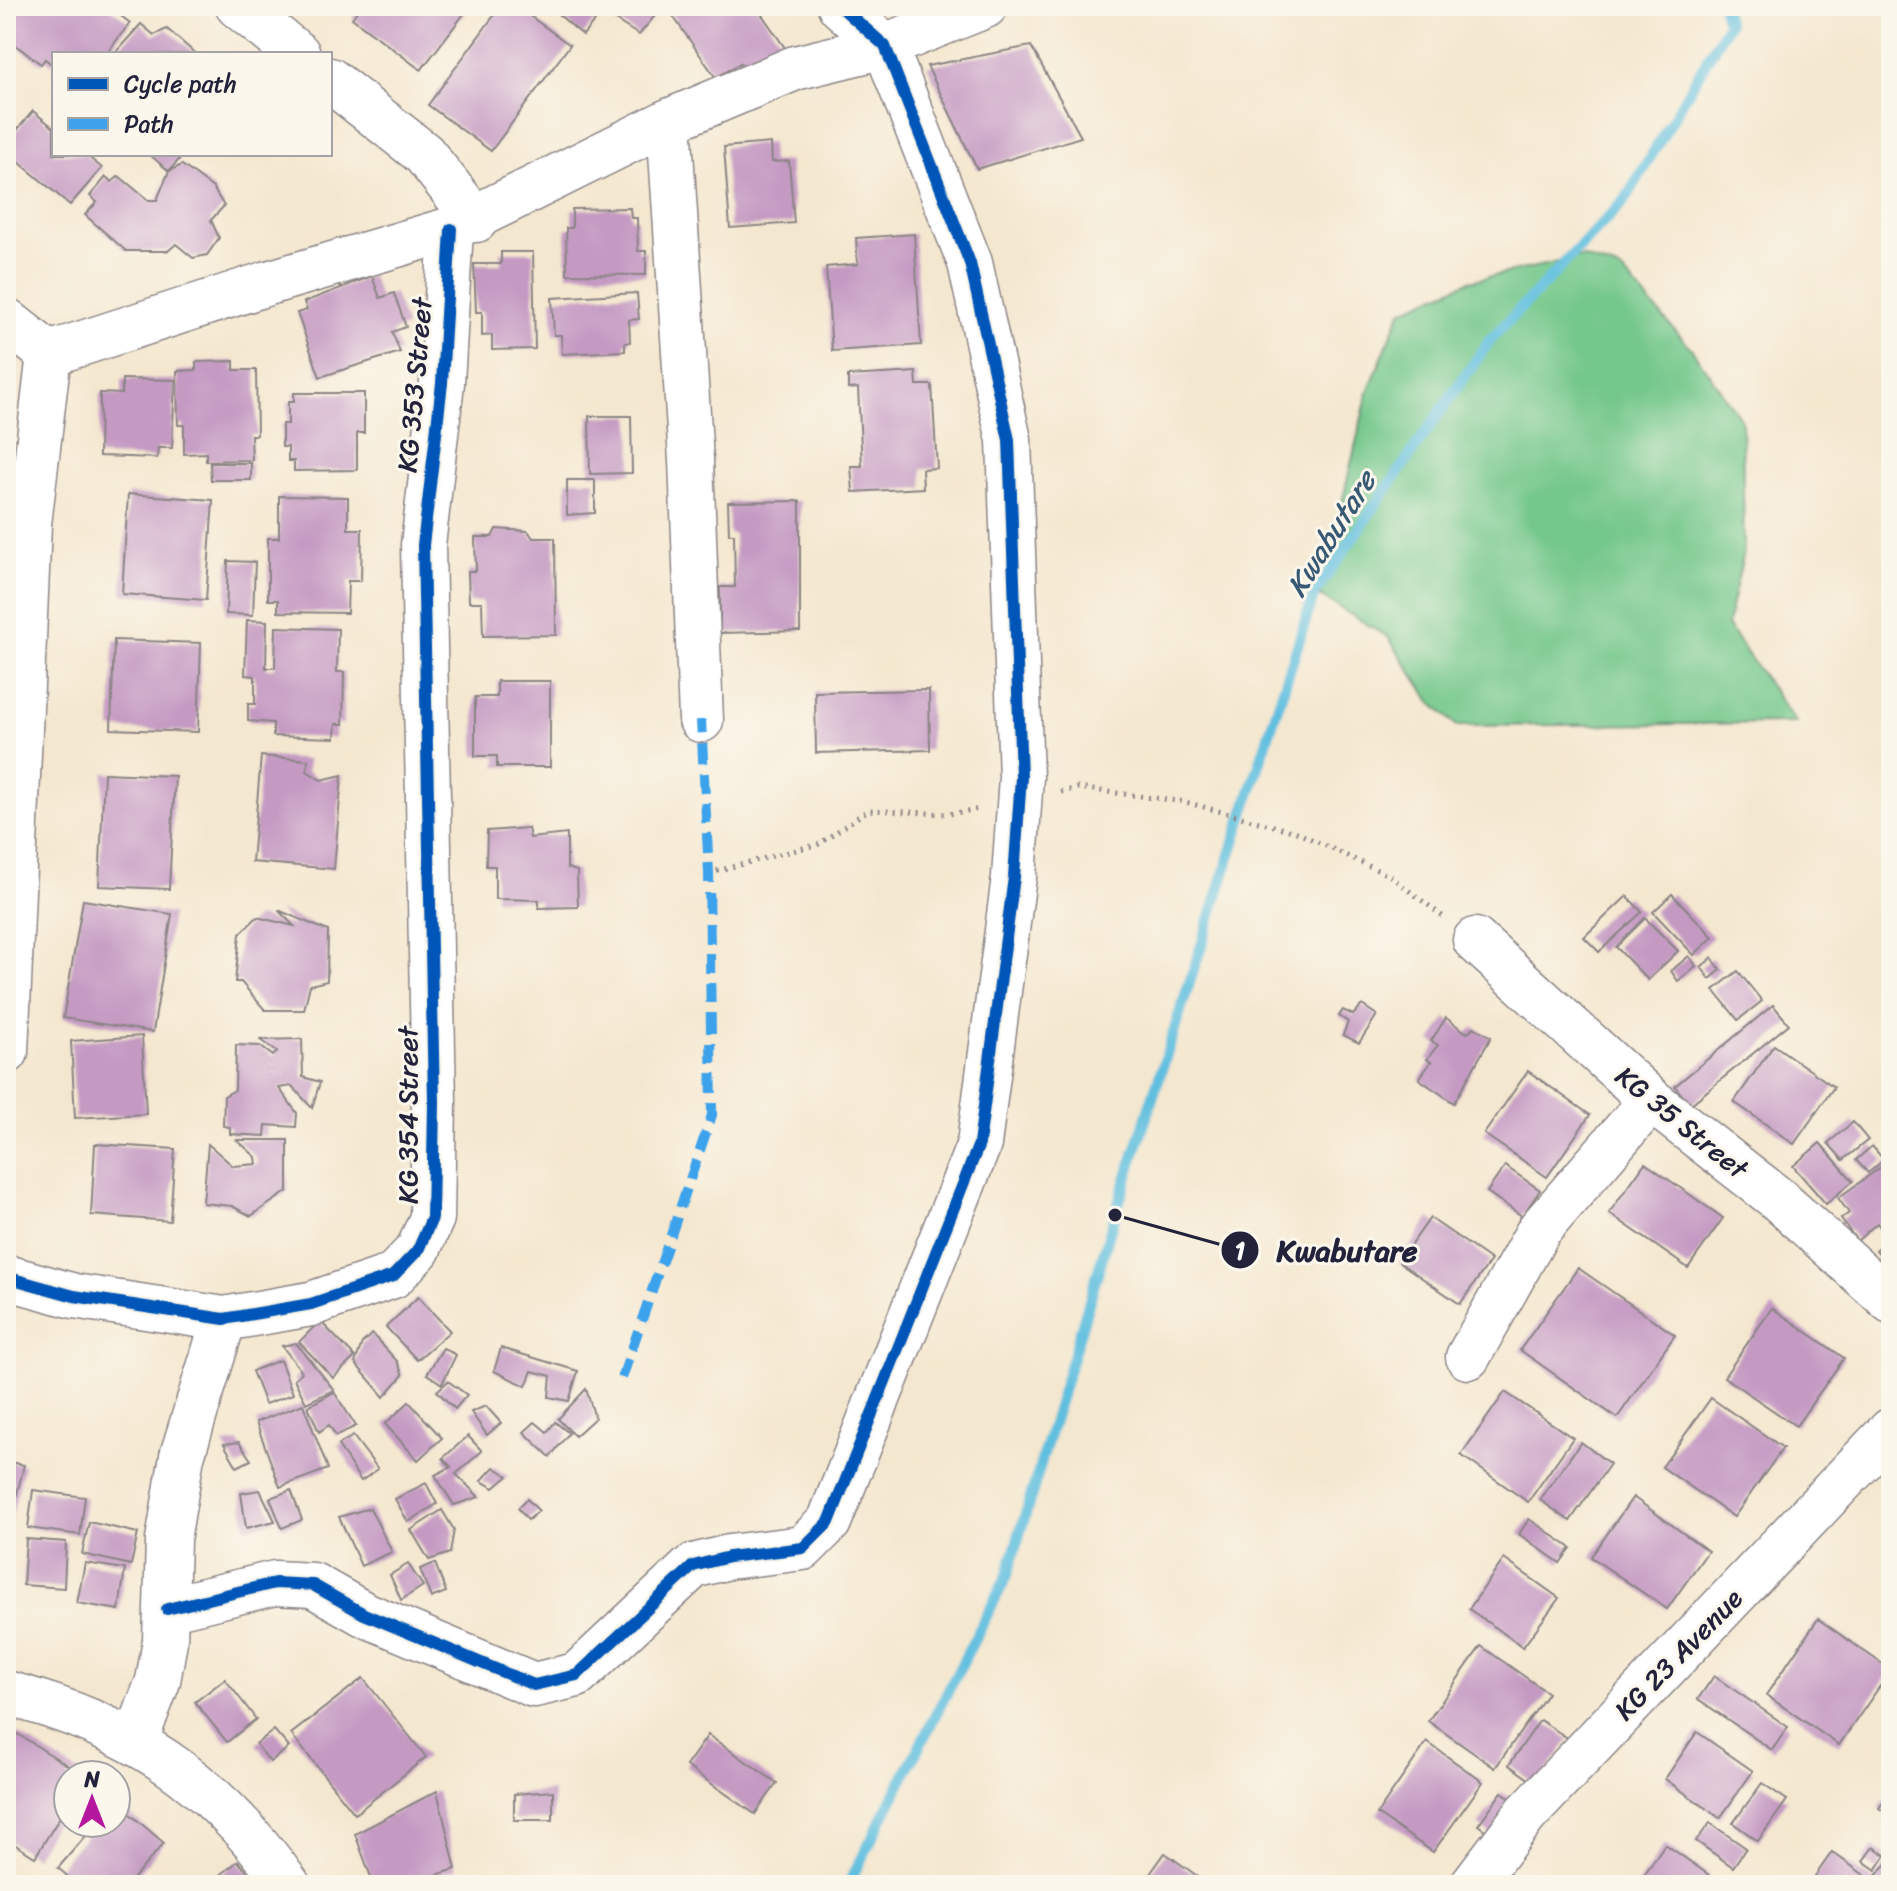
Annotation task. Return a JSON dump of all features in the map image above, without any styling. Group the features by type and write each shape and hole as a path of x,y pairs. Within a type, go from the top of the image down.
{"street":[{"path":"238,6 296,52"},
{"path":"167,1609 275,1583 313,1585 364,1614 534,1685 577,1675 693,1566 729,1557 803,1548 829,1522 979,1144 1014,877 1019,803 1009,440 970,263 885,46 840,6"},
{"path":"49,354 463,224 669,121 795,68 885,46 985,6"},
{"path":"332,82 424,154 463,224"},
{"path":"669,121 691,460 701,720"},
{"name":"KG 353 Street","path":"423,545 463,224"},
{"path":"6,320 49,354"},
{"path":"6,1052 29,524 49,354"},
{"name":"KG 354 Street","path":"6,1277 74,1296 224,1319 311,1304 393,1276 418,1250 432,1218 433,1087 423,545"},
{"name":"KG 35 Street","path":"1475,940 1651,1100 1778,1199 1891,1301"},
{"path":"1468,1357 1539,1230 1651,1100"},
{"path":"136,1740 158,1681 167,1609 168,1540 182,1456 224,1319"},
{"name":"KG 23 Avenue","path":"1472,1885 1526,1814 1891,1430"},
{"path":"6,1693 39,1702 136,1740 214,1796 261,1847 288,1885"}],"path":[{"path":"709,873 819,844 868,810 949,814 1019,803 1078,788 1185,802 1296,832 1390,876 1475,940"}],"green space":[{"path":"1582,257 1621,270 1691,348 1742,421 1744,552 1727,625 1796,723 1457,726 1432,703 1388,637 1320,596 1368,392 1401,311 1469,281"}],"building":[{"path":"6,6 108,6 130,23 108,52 52,52 52,64 45,59 41,64 6,38"},
{"path":"361,6 470,6 421,70 352,18"},
{"path":"501,6 516,6 570,45 491,151 428,105"},
{"path":"554,6 663,6 639,35 602,12 583,35 552,9"},
{"path":"666,6 756,6 785,48 747,73 740,63 716,78"},
{"path":"141,24 154,35 167,29 194,52 116,52"},
{"path":"1031,46 1081,137 977,169 927,66"},
{"path":"33,111 52,126 52,156 87,156 102,168 70,205 6,151 6,143"},
{"path":"771,143 772,162 789,161 794,223 730,228 724,147"},
{"path":"151,156 182,156 169,171"},
{"path":"182,165 213,188 224,206 211,220 219,238 207,255 193,258 176,244 168,251 126,251 85,215 97,202 90,196 106,177 112,182 119,176 148,200 157,200 169,171"},
{"path":"630,208 631,218 637,218 638,251 646,251 646,275 567,274 566,228 572,228 572,209"},
{"path":"914,234 921,345 832,351 826,267 858,264 856,238"},
{"path":"501,252 533,252 535,349 492,350 492,335 482,336 482,312 476,312 474,264 501,264"},
{"path":"372,276 380,298 394,293 406,327 392,332 400,352 320,377 297,313 307,310 304,302"},
{"path":"637,293 639,319 629,320 630,342 625,343 625,351 562,354 561,335 554,335 552,298"},
{"path":"234,361 234,370 256,370 257,435 251,435 252,460 206,461 206,453 184,454 184,425 178,425 177,371 196,370 196,362"},
{"path":"916,372 917,385 932,385 937,468 922,469 923,488 853,492 851,466 862,466 858,388 848,389 848,376"},
{"path":"122,379 175,380 172,448 158,448 157,458 99,456 100,393 122,394"},
{"path":"294,393 364,393 364,433 357,433 357,470 294,471 294,461 288,461 288,447 282,447 282,424 288,424 288,402 294,402"},
{"path":"589,416 631,416 632,473 590,474"},
{"path":"210,463 251,463 251,480 211,480"},
{"path":"567,480 595,480 595,513 567,515"},
{"path":"128,494 213,500 206,600 122,594"},
{"path":"279,496 348,497 348,529 362,529 361,581 348,581 347,613 278,612 278,600 268,600 268,538 279,538"},
{"path":"800,501 800,631 720,633 720,587 735,587 734,534 729,534 728,502"},
{"path":"496,529 528,531 533,538 555,538 556,635 483,636 482,602 469,602 468,571 476,571 475,537 492,537"},
{"path":"228,561 255,562 253,615 226,614"},
{"path":"247,620 267,621 266,668 275,668 276,627 338,629 337,672 344,672 343,724 336,724 335,738 273,736 273,723 248,721 248,704 255,704 255,676 245,675"},
{"path":"114,640 201,643 198,732 111,729"},
{"path":"497,681 550,681 550,767 497,767 497,756 475,756 475,697 497,697"},
{"path":"929,690 930,750 816,753 815,692"},
{"path":"261,756 308,760 307,771 321,780 342,775 334,869 252,862"},
{"path":"104,773 175,776 169,889 99,886"},
{"path":"528,828 530,838 567,834 567,868 577,871 578,907 539,908 539,900 495,899 495,866 486,866 487,831"},
{"path":"1672,894 1713,937 1694,955 1653,912"},
{"path":"1627,896 1642,912 1599,952 1584,937"},
{"path":"83,900 172,914 153,1032 63,1018"},
{"path":"278,910 328,931 327,981 310,985 304,1010 265,1010 241,982 235,982 240,934 257,917 294,926"},
{"path":"1645,918 1678,951 1648,980 1616,947"},
{"path":"1689,956 1696,966 1678,981 1671,971"},
{"path":"1712,958 1721,970 1710,979 1701,967"},
{"path":"1738,971 1762,1001 1738,1020 1714,990"},
{"path":"1362,1005 1377,1015 1359,1043 1343,1035 1348,1022 1339,1016 1343,1010 1353,1015"},
{"path":"1773,1005 1789,1024 1690,1105 1675,1086"},
{"path":"1446,1018 1467,1033 1474,1027 1491,1037 1454,1103 1419,1079 1431,1062 1427,1059 1438,1045 1431,1041"},
{"path":"142,1036 146,1114 75,1118 71,1041"},
{"path":"302,1039 303,1077 320,1082 312,1108 292,1086 279,1088 297,1113 296,1127 266,1125 265,1136 230,1134 230,1127 223,1126 224,1096 235,1090 236,1045 260,1046 273,1056 277,1052 260,1040"},
{"path":"1774,1045 1834,1087 1794,1144 1734,1102"},
{"path":"1528,1071 1590,1115 1547,1177 1484,1134"},
{"path":"1853,1122 1868,1140 1843,1160 1828,1143"},
{"path":"237,1140 288,1140 288,1191 251,1216 232,1206 203,1203 208,1144 233,1166 257,1164 256,1157"},
{"path":"1820,1143 1853,1181 1826,1204 1793,1166"},
{"path":"95,1144 175,1149 170,1221 91,1215"},
{"path":"1872,1146 1884,1160 1868,1173 1856,1160"},
{"path":"1888,1162 1891,1166 1891,1223 1882,1230 1877,1223 1857,1241 1841,1219 1849,1213 1838,1198"},
{"path":"1645,1163 1723,1218 1688,1268 1609,1213"},
{"path":"1505,1166 1540,1190 1522,1216 1487,1192"},
{"path":"1430,1218 1491,1260 1460,1304 1399,1262"},
{"path":"1891,1236 1891,1267 1876,1250"},
{"path":"1578,1268 1675,1335 1617,1418 1520,1350"},
{"path":"418,1297 450,1331 417,1360 386,1327"},
{"path":"1772,1308 1844,1358 1796,1426 1724,1377"},
{"path":"320,1321 355,1357 333,1378 299,1342"},
{"path":"372,1334 397,1361 403,1375 384,1397 355,1363 362,1343"},
{"path":"296,1343 334,1390 306,1403 294,1379 302,1372 282,1346"},
{"path":"443,1348 456,1355 442,1384 427,1374"},
{"path":"501,1348 578,1371 569,1401 549,1397 551,1376 532,1371 526,1386 494,1371"},
{"path":"280,1360 293,1394 265,1404 252,1371"},
{"path":"448,1381 467,1395 455,1409 437,1391"},
{"path":"586,1389 595,1418 575,1436 558,1419"},
{"path":"334,1392 356,1426 336,1436 329,1425 319,1432 308,1406"},
{"path":"1505,1392 1573,1438 1528,1502 1461,1455"},
{"path":"1711,1398 1783,1448 1734,1517 1662,1467"},
{"path":"409,1402 442,1438 418,1460 385,1424"},
{"path":"303,1404 328,1469 280,1487 256,1422"},
{"path":"486,1406 501,1423 487,1435 471,1412"},
{"path":"535,1422 547,1432 555,1422 569,1433 550,1457 524,1432"},
{"path":"353,1436 378,1469 361,1481 338,1445"},
{"path":"468,1436 482,1451 456,1474 479,1497 454,1505 435,1475 451,1467 443,1458"},
{"path":"239,1442 251,1460 237,1467 224,1444"},
{"path":"1581,1442 1610,1464 1570,1521 1540,1500"},
{"path":"6,1461 24,1465 7,1535 6,1535"},
{"path":"494,1467 508,1476 494,1488 481,1481"},
{"path":"426,1483 437,1504 408,1522 395,1499"},
{"path":"33,1490 85,1497 80,1535 28,1528"},
{"path":"260,1490 275,1521 246,1528 241,1493"},
{"path":"291,1490 302,1520 282,1528 270,1498"},
{"path":"1633,1497 1708,1551 1667,1609 1591,1557"},
{"path":"527,1499 539,1511 528,1520 518,1508"},
{"path":"370,1508 392,1552 361,1566 339,1517"},
{"path":"442,1510 454,1530 450,1553 429,1560 411,1530"},
{"path":"1529,1519 1571,1548 1560,1563 1519,1534"},
{"path":"89,1522 138,1533 131,1565 82,1554"},
{"path":"26,1539 66,1542 64,1588 23,1585"},
{"path":"1504,1559 1559,1598 1523,1647 1469,1609"},
{"path":"85,1563 125,1569 119,1610 77,1603"},
{"path":"435,1563 446,1592 431,1598 420,1569"},
{"path":"408,1564 423,1586 401,1600 390,1575"},
{"path":"1818,1619 1891,1670 1839,1745 1766,1695"},
{"path":"1481,1646 1548,1693 1495,1768 1428,1721"},
{"path":"1714,1676 1788,1727 1772,1750 1698,1699"},
{"path":"363,1678 426,1757 355,1814 291,1734"},
{"path":"225,1679 256,1719 227,1742 195,1702"},
{"path":"1540,1720 1569,1739 1537,1785 1509,1765"},
{"path":"274,1730 289,1747 270,1762 256,1744"},
{"path":"1697,1732 1753,1771 1720,1818 1665,1779"},
{"path":"16,1733 57,1759 52,1759 52,1830 35,1857 6,1839 6,1750"},
{"path":"708,1735 777,1783 755,1814 686,1766"},
{"path":"1427,1742 1483,1782 1433,1852 1377,1814"},
{"path":"1762,1783 1787,1800 1758,1841 1733,1823"},
{"path":"1891,1790 1891,1816 1879,1808"},
{"path":"437,1791 456,1869 404,1885 374,1885 355,1834"},
{"path":"553,1791 553,1820 514,1820 514,1794"},
{"path":"1502,1792 1516,1802 1492,1835 1478,1825"},
{"path":"132,1816 164,1843 128,1885 78,1885 58,1868 83,1839 132,1839"},
{"path":"1710,1823 1746,1848 1733,1867 1696,1841"},
{"path":"1665,1844 1709,1875 1702,1885 1637,1885"},
{"path":"1873,1847 1886,1855 1876,1870 1863,1861"},
{"path":"1832,1852 1878,1885 1816,1885 1811,1882"},
{"path":"1165,1853 1210,1885 1142,1885"},
{"path":"1891,1859 1891,1885 1880,1885 1873,1879"},
{"path":"238,1861 258,1885 208,1885"}],"waterway":[{"name":"Kwabutare","path":"848,1885 1007,1576 1115,1215 1314,594 1490,340 1626,199 1728,24 1723,6"}],"marked path":[{"path":"622,1378 712,1115 709,873 701,720"}],"cycle path":[{"path":"167,1609 275,1583 313,1585 364,1614 534,1685 577,1675 693,1566 729,1557 803,1548 829,1522 979,1144 1014,877 1021,777 1009,440 970,263 885,46 840,6"},
{"path":"6,1277 74,1296 224,1319 311,1304 393,1276 418,1250 432,1218 434,1102 423,545 442,383 451,229"}],"place":[{"name":"Kwabutare","path":"1115,1215"}]}
